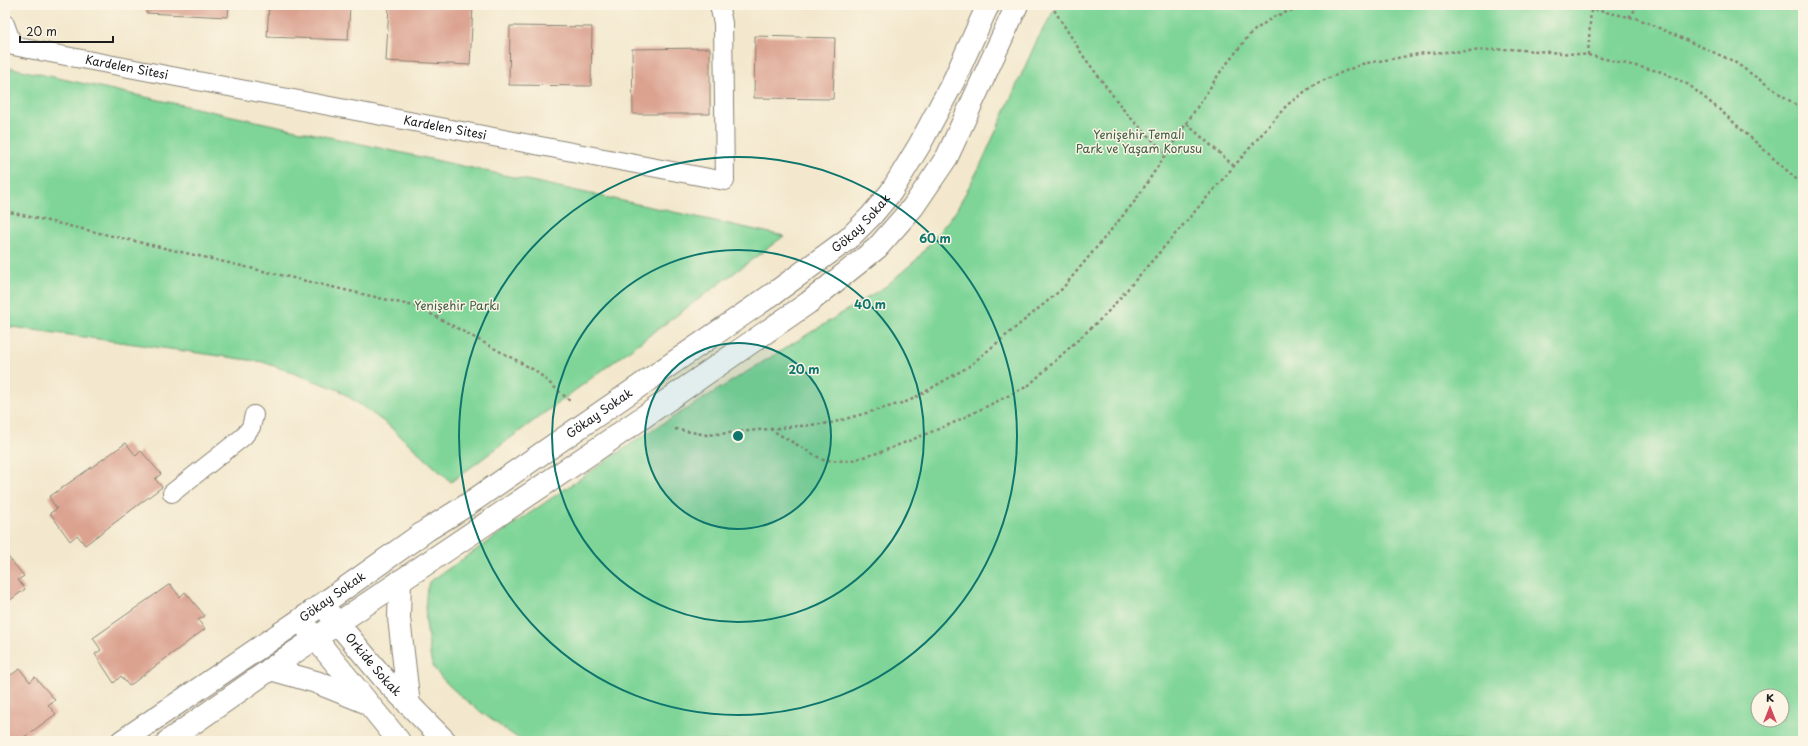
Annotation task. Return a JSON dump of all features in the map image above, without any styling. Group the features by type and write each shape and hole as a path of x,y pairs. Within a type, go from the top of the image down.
{"street":[{"name":"Gökay Sokak","path":"122,741 300,620 427,530 464,507 591,420 817,263 848,239 871,216 891,192 920,144 954,80 988,5"},
{"name":"Gökay Sokak","path":"168,741 315,638 638,421 808,303 876,248 913,207 947,157 1017,5"},
{"path":"400,581 399,618 409,705"},
{"name":"Orkide Sokak","path":"322,604 409,705 445,741"},
{"path":"300,620 399,741"},
{"path":"270,669 316,682 344,692 368,703"}],"lane":[{"name":"Kardelen Sitesi","path":"5,24 13,46 725,181 723,23 718,5"},
{"path":"172,493 243,437 251,427 254,415"}],"path":[{"path":"1051,5 1084,57 1126,113 1166,154"},
{"path":"638,421 707,435 832,423 909,401 968,367 1062,289 1135,201 1221,71 1251,33 1273,17 1301,7 1318,5"},
{"path":"1571,5 1639,19 1733,61 1803,110"},
{"path":"1629,17 1639,5"},
{"path":"1588,55 1591,9"},
{"path":"770,429 823,460 849,461 881,452 951,424 1028,386 1106,314 1287,105 1315,84 1362,64 1425,53 1510,49 1588,55 1662,72 1689,85 1721,111 1803,185"},
{"path":"1187,124 1234,166"},
{"path":"5,211 418,307 536,371 591,420"}],"green space":[{"name":"Yenişehir Temalı Park ve Yaşam Korusu","path":"1057,5 1803,5 1803,739 1775,741 522,741 472,706 447,684 432,664 425,613 426,594 429,582 638,439 886,286 917,259 956,211 981,164 1037,40"},
{"name":"Yenişehir Parkı","path":"5,67 784,236 451,482 387,424 339,390 263,362 5,326"}],"building":[{"path":"146,5 229,5 228,17 146,13"},
{"path":"269,5 350,5 348,40 267,37"},
{"path":"389,5 473,5 470,65 386,61"},
{"path":"510,26 592,27 591,86 509,85"},
{"path":"755,36 835,38 833,99 754,98"},
{"path":"710,48 710,114 633,114 632,49"},
{"path":"126,443 136,456 141,451 161,474 155,479 162,487 85,545 77,535 70,541 50,513 57,509 49,497"},
{"path":"5,553 24,576 18,580 25,589 5,604"},
{"path":"170,584 180,597 185,592 205,616 198,620 205,629 129,686 121,676 114,683 95,654 101,650 93,638"},
{"path":"20,669 30,682 35,677 55,700 48,705 56,714 19,741 5,741 5,679"}]}
